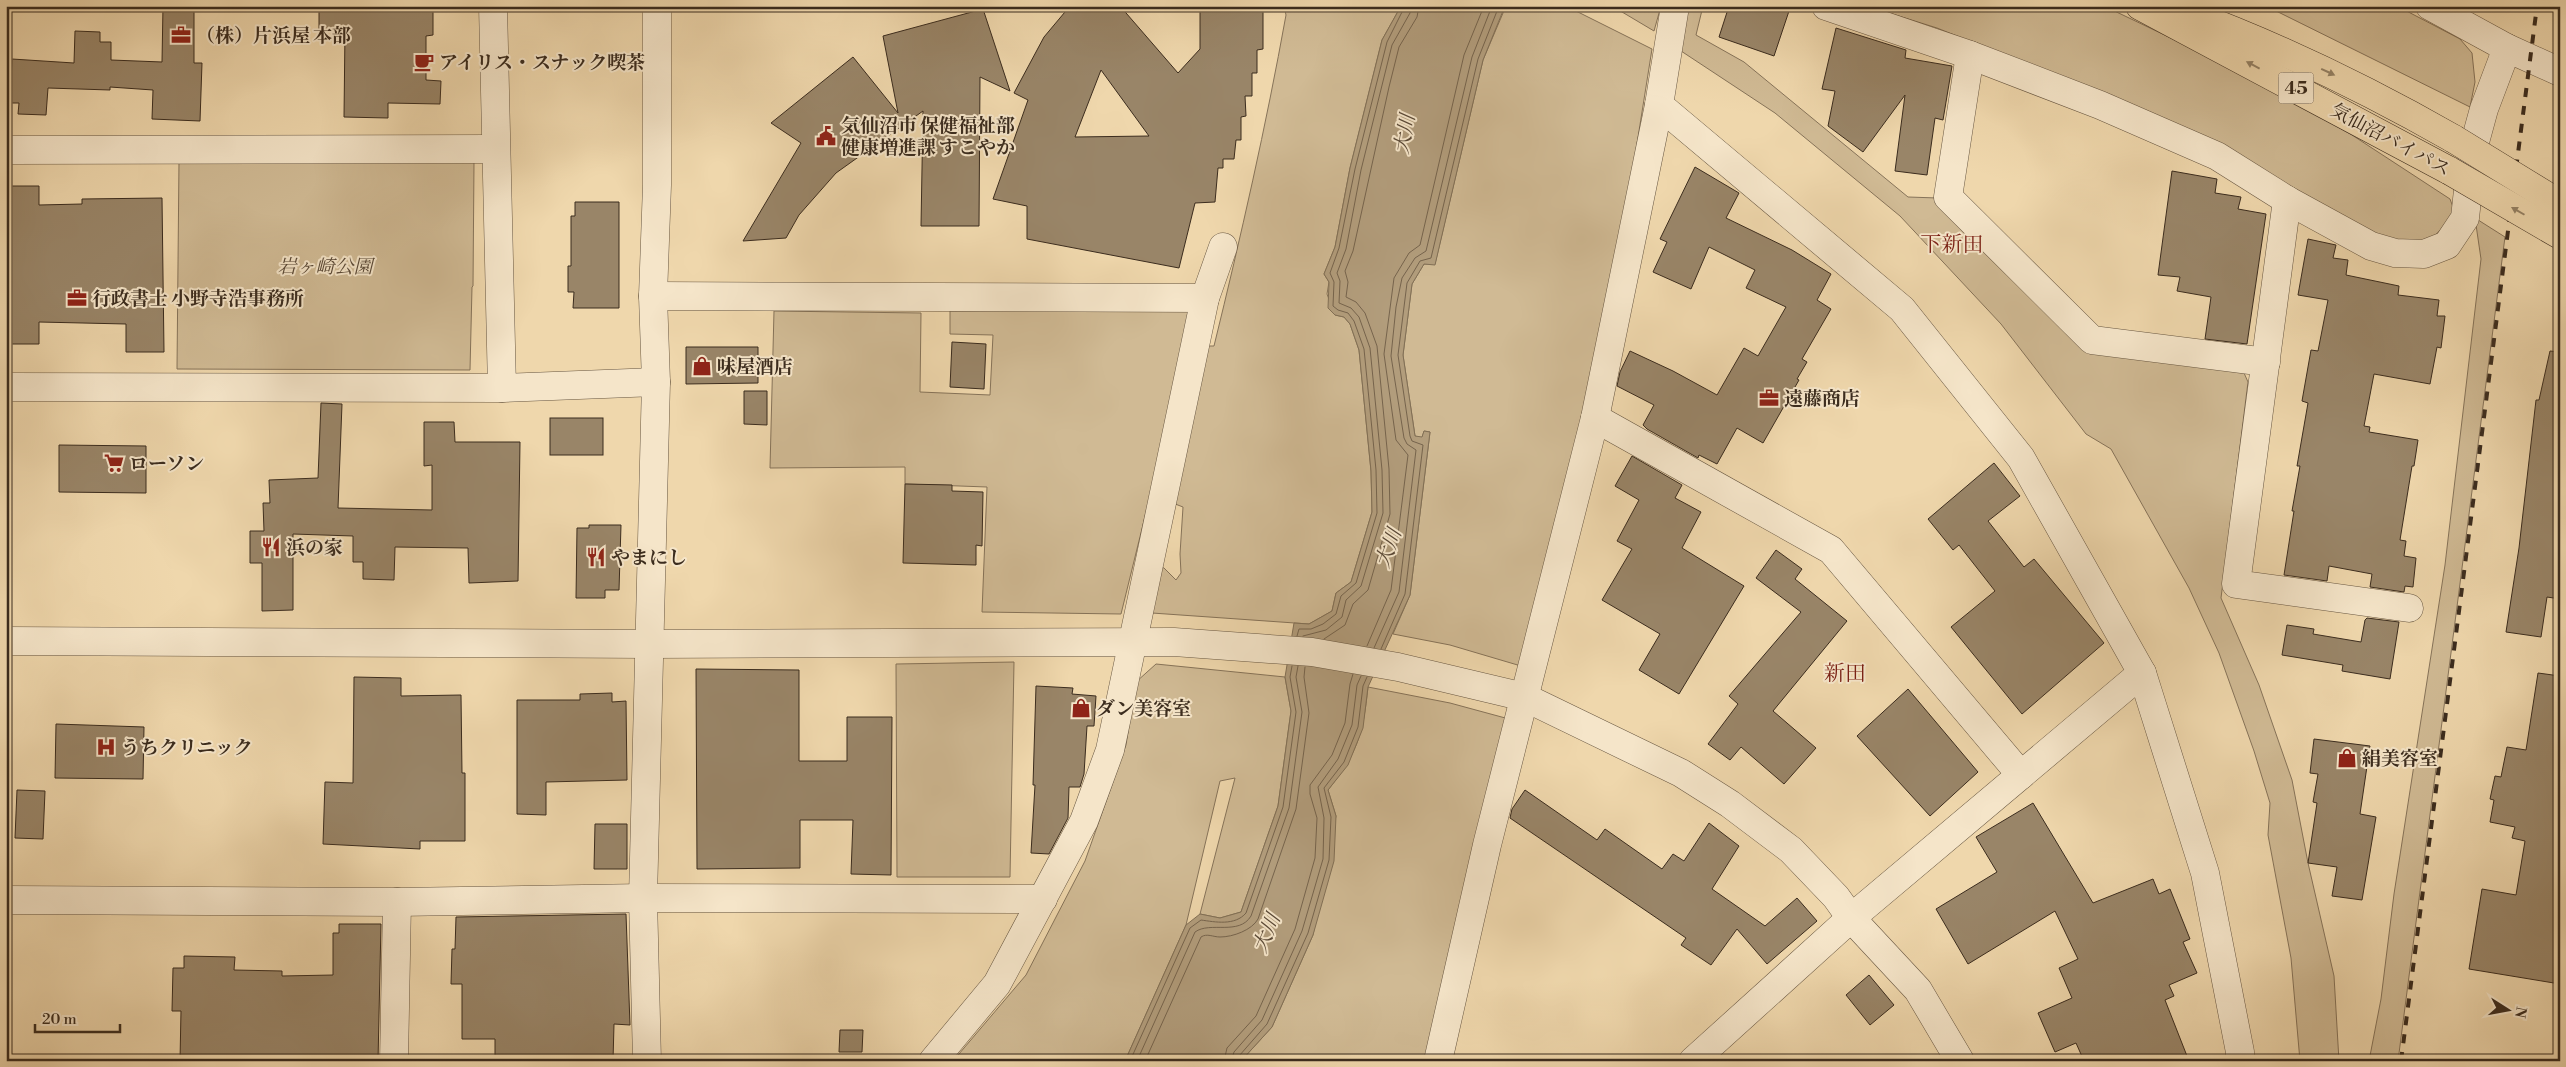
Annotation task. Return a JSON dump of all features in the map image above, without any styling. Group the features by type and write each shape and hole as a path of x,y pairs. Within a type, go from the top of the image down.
{"highway":[{"name":"気仙沼バイパス","path":"2140,6 2450,171 2560,235"},
{"name":"気仙沼バイパス","path":"2170,6 2293,56 2381,98 2454,139 2560,204"}],"street":[{"path":"493,6 502,388"},
{"path":"647,1061 644,898 656,382 653,296 657,185 657,6"},
{"path":"1438,1061 1482,863 1595,418 1659,105 1675,6"},
{"path":"1826,6 1970,55 2100,105 2217,156 2287,200 2371,246 2395,253 2424,254 2447,245 2465,218 2472,153 2484,109 2508,48"},
{"path":"2430,6 2508,48 2560,72"},
{"path":"1970,55 1948,197 2092,340 2266,362"},
{"path":"1659,105 1902,309 2021,458 2142,673 2205,873 2240,1052 2240,1061"},
{"path":"6,150 495,149"},
{"path":"2287,200 2236,584 2409,608"},
{"path":"934,1061 997,984 1084,821 1110,750 1205,298 1223,247"},
{"path":"653,296 1205,298"},
{"path":"6,387 502,388 656,382"},
{"path":"1595,418 1831,550 2021,775"},
{"path":"6,640 650,644 1174,642 1312,652 1398,667 1524,697 1681,774 1730,804 1791,850 1836,897 1852,918 1918,990 1960,1061"},
{"path":"1693,1061 1852,918 2142,673"},
{"path":"6,900 397,902 644,898 1044,899"},
{"path":"394,1061 397,902"}],"green space":[{"path":"1284,6 1401,6 1382,40 1350,168 1335,247 1324,274 1329,282 1327,294 1335,315 1344,317 1350,324 1359,350 1371,471 1372,512 1351,582 1336,593 1332,611 1309,624 1152,613 1158,566 1164,568 1176,580 1181,573 1180,554 1183,507 1170,502 1202,346 1214,346 1262,140 1286,15"},
{"path":"1506,6 1566,6 1652,49 1616,276 1521,666 1450,645 1393,634 1410,595 1430,432 1424,431 1422,438 1415,436 1403,355 1412,284 1424,264 1435,264 1483,60"},
{"path":"1612,6 1661,6 1654,31"},
{"path":"1684,6 1703,6 1696,35 1744,62 1908,197 1938,198 2090,352 2244,373 2248,382 2221,598 2259,685 2292,780 2308,863 2334,976 2339,1061 2300,1061 2291,958 2268,835 2270,803 2254,751 2219,653 2189,588 2111,449 2086,434 2001,324 1900,216 1775,113 1675,47"},
{"path":"1867,6 2104,6 2242,72 2352,135 2450,199 2454,210 2434,236 2421,243 2402,246 2042,70 1937,28"},
{"path":"2266,6 2397,6 2460,39 2472,53 2475,82 2470,107"},
{"name":"岩ヶ崎公園","path":"179,161 474,162 470,370 177,369"},
{"path":"2475,218 2505,237 2398,1061 2369,1061 2381,999 2394,894 2445,565 2481,259"},
{"path":"1196,309 1121,614 982,612 987,487 905,484 905,467 770,468 774,311 921,313 920,392 990,395 993,335 950,334 950,311"},
{"path":"1014,662 1010,877 897,877 896,664"},
{"path":"1156,664 1285,677 1291,711 1278,806 1241,912 1220,918 1200,914 1235,778 1220,781 1186,925 1125,1061 953,1061 1026,975 1085,861 1126,745 1136,682"},
{"path":"1368,687 1450,703 1509,719 1428,1061 1241,1061 1272,1027 1313,935 1336,816 1328,790 1353,753 1364,718"}],"water":[{"name":"大川","path":"1401,6 1505,6 1483,60 1435,265 1424,264 1412,284 1403,355 1415,436 1422,437 1424,431 1430,432 1410,595 1368,687 1363,728 1348,765 1328,790 1336,816 1334,861 1313,935 1272,1027 1241,1061 1125,1061 1186,925 1200,914 1220,918 1241,912 1278,806 1291,711 1285,677 1294,623 1309,624 1332,611 1336,593 1351,582 1372,512 1371,471 1359,350 1350,324 1344,317 1335,315 1328,308 1329,282 1324,274 1335,247 1350,168 1382,40"}],"building":[{"path":"163,6 194,6 194,63 202,63 200,121 152,119 153,90 110,87 110,90 48,88 46,115 18,114 19,103 10,103 12,59 74,63 75,31 100,32 100,42 111,42 111,60 162,62"},
{"path":"319,6 433,6 433,35 426,36 426,80 441,81 440,104 388,103 388,118 344,117 345,30 319,31"},
{"path":"1070,6 1120,6 1178,73 1200,49 1200,6 1263,6 1263,49 1257,50 1257,73 1252,73 1252,96 1245,96 1246,116 1241,117 1241,140 1236,140 1234,159 1223,159 1223,168 1218,168 1215,202 1195,203 1179,268 1027,239 1027,206 993,199 1028,100 1014,93 1044,37","holes":["1101,70 1149,136 1075,137"]},
{"path":"1729,6 1775,6 1789,11 1774,56 1719,37"},
{"path":"983,9 1010,91 980,77 979,226 921,226 923,111 836,173 799,215 786,238 743,241 801,143 771,123 853,57 898,113 883,36"},
{"path":"1836,28 1906,50 1905,58 1952,66 1943,120 1935,118 1927,175 1895,171 1905,95 1863,152 1828,126 1835,91 1822,89"},
{"path":"1695,167 1739,193 1726,218 1792,250 1831,274 1817,300 1831,309 1802,359 1807,362 1797,379 1799,380 1763,443 1737,428 1717,464 1699,455 1698,458 1647,429 1643,425 1654,405 1617,386 1620,372 1630,351 1673,371 1717,395 1744,348 1758,356 1786,307 1746,288 1755,270 1709,247 1691,289 1653,272 1667,242 1660,239"},
{"path":"2172,171 2217,179 2215,193 2241,197 2238,209 2266,214 2247,344 2205,339 2211,297 2177,291 2180,277 2158,275"},
{"path":"6,186 39,186 39,205 82,204 82,199 162,198 164,352 126,352 126,324 39,322 39,344 6,344"},
{"path":"575,202 619,202 619,308 573,308 574,292 568,292 568,266 571,266 571,216 575,216"},
{"path":"2308,239 2336,245 2333,258 2348,260 2346,275 2399,286 2398,295 2439,300 2437,316 2445,316 2441,348 2437,347 2430,384 2374,374 2364,426 2370,427 2369,432 2418,440 2400,540 2406,541 2404,556 2416,558 2413,587 2405,586 2404,592 2370,587 2372,574 2329,566 2327,581 2284,575 2300,466 2297,466 2308,403 2302,401 2311,350 2318,351 2328,300 2298,295"},
{"path":"952,342 986,344 984,389 950,387"},
{"path":"686,347 758,347 758,383 686,384"},
{"path":"2550,351 2560,352 2560,599 2547,597 2541,637 2506,632 2519,548 2536,400 2539,400"},
{"path":"744,391 767,391 767,425 744,424"},
{"path":"321,403 342,404 338,508 432,510 432,465 424,466 424,422 454,422 455,442 520,442 518,581 469,583 468,548 395,547 394,580 363,579 363,562 353,562 353,536 293,534 293,610 262,611 262,563 250,563 250,531 264,531 263,503 270,503 269,480 318,478"},
{"path":"550,418 603,418 603,455 550,455"},
{"path":"59,445 146,446 146,493 59,492"},
{"path":"1632,456 1682,485 1675,498 1701,512 1682,548 1744,586 1679,694 1639,670 1660,634 1602,600 1632,549 1617,541 1639,500 1615,486"},
{"path":"1994,463 2020,496 1988,521 2024,567 2034,559 2104,643 2022,714 1951,627 1995,591 1959,545 1953,550 1928,519"},
{"path":"905,484 952,485 952,491 983,492 982,546 976,545 976,565 903,563"},
{"path":"589,525 621,525 619,590 605,590 605,598 576,598 577,528 589,528"},
{"path":"1776,550 1802,569 1795,579 1847,621 1773,711 1816,748 1784,784 1741,747 1730,760 1708,744 1738,704 1729,696 1801,612 1756,578"},
{"path":"2367,618 2399,622 2390,679 2342,671 2343,665 2282,655 2287,625 2314,629 2313,634 2361,642"},
{"path":"696,669 799,670 799,761 847,761 847,717 892,717 891,875 851,874 853,820 800,820 800,868 697,869"},
{"path":"2538,673 2560,676 2560,730 2556,754 2560,755 2560,984 2469,969 2482,889 2516,895 2525,841 2512,838 2515,827 2490,822 2494,800 2490,799 2495,776 2501,777 2507,747 2526,750"},
{"path":"354,677 401,678 401,696 461,695 462,773 465,773 465,841 420,841 420,849 323,844 325,782 353,783"},
{"path":"1036,686 1073,688 1072,694 1096,696 1094,726 1087,726 1084,774 1080,787 1069,787 1068,818 1049,854 1031,853 1035,785 1033,785"},
{"path":"1908,689 1978,772 1930,816 1857,736"},
{"path":"612,693 612,702 626,701 627,780 546,782 546,815 517,814 517,700 580,700 580,694"},
{"path":"56,724 144,727 143,779 55,778"},
{"path":"2314,739 2370,746 2360,814 2376,817 2362,900 2332,896 2337,867 2308,863 2317,803 2313,802 2318,774 2310,773"},
{"path":"17,790 45,791 43,839 15,838"},
{"path":"1525,790 1597,840 1605,829 1662,869 1673,854 1684,861 1709,823 1739,846 1712,889 1765,926 1797,898 1817,921 1767,964 1737,929 1711,965 1681,945 1686,938 1510,818 1512,809"},
{"path":"2033,803 2093,903 2153,879 2159,894 2170,889 2190,939 2183,942 2197,973 2169,985 2174,996 2165,1000 2187,1056 2175,1061 2084,1061 2076,1043 2055,1052 2038,1013 2072,998 2059,968 2078,959 2055,911 1968,964 1936,909 1997,872 1976,837"},
{"path":"595,824 627,824 627,869 594,869"},
{"path":"626,914 630,1025 614,1024 613,1061 495,1061 495,1039 462,1039 462,984 451,984 452,949 455,949 456,917"},
{"path":"339,924 381,924 378,1061 180,1061 181,1011 172,1011 173,968 184,968 184,956 235,957 234,970 282,971 282,976 333,975 333,933 339,933"},
{"path":"1869,975 1894,1005 1870,1025 1846,995"},
{"path":"840,1030 863,1030 862,1052 839,1052"}],"railway":[{"path":"2401,1061 2537,6"}],"place":[{"name":"（株）片浜屋 本部","path":"181,35"},
{"name":"アイリス・スナック喫茶","path":"424,62"},
{"name":"気仙沼市 保健福祉部 健康増進課 すこやか","path":"826,136"},
{"name":"行政書士 小野寺浩事務所","path":"77,298"},
{"name":"味屋酒店","path":"702,366"},
{"name":"遠藤商店","path":"1769,398"},
{"name":"ローソン","path":"114,463"},
{"name":"浜の家","path":"271,547"},
{"name":"やまにし","path":"596,557"},
{"name":"ダン美容室","path":"1081,708"},
{"name":"うちクリニック","path":"106,747"},
{"name":"絹美容室","path":"2347,758"}],"district":[{"name":"下新田","path":"1952,244"},
{"name":"新田","path":"1845,673"}]}
